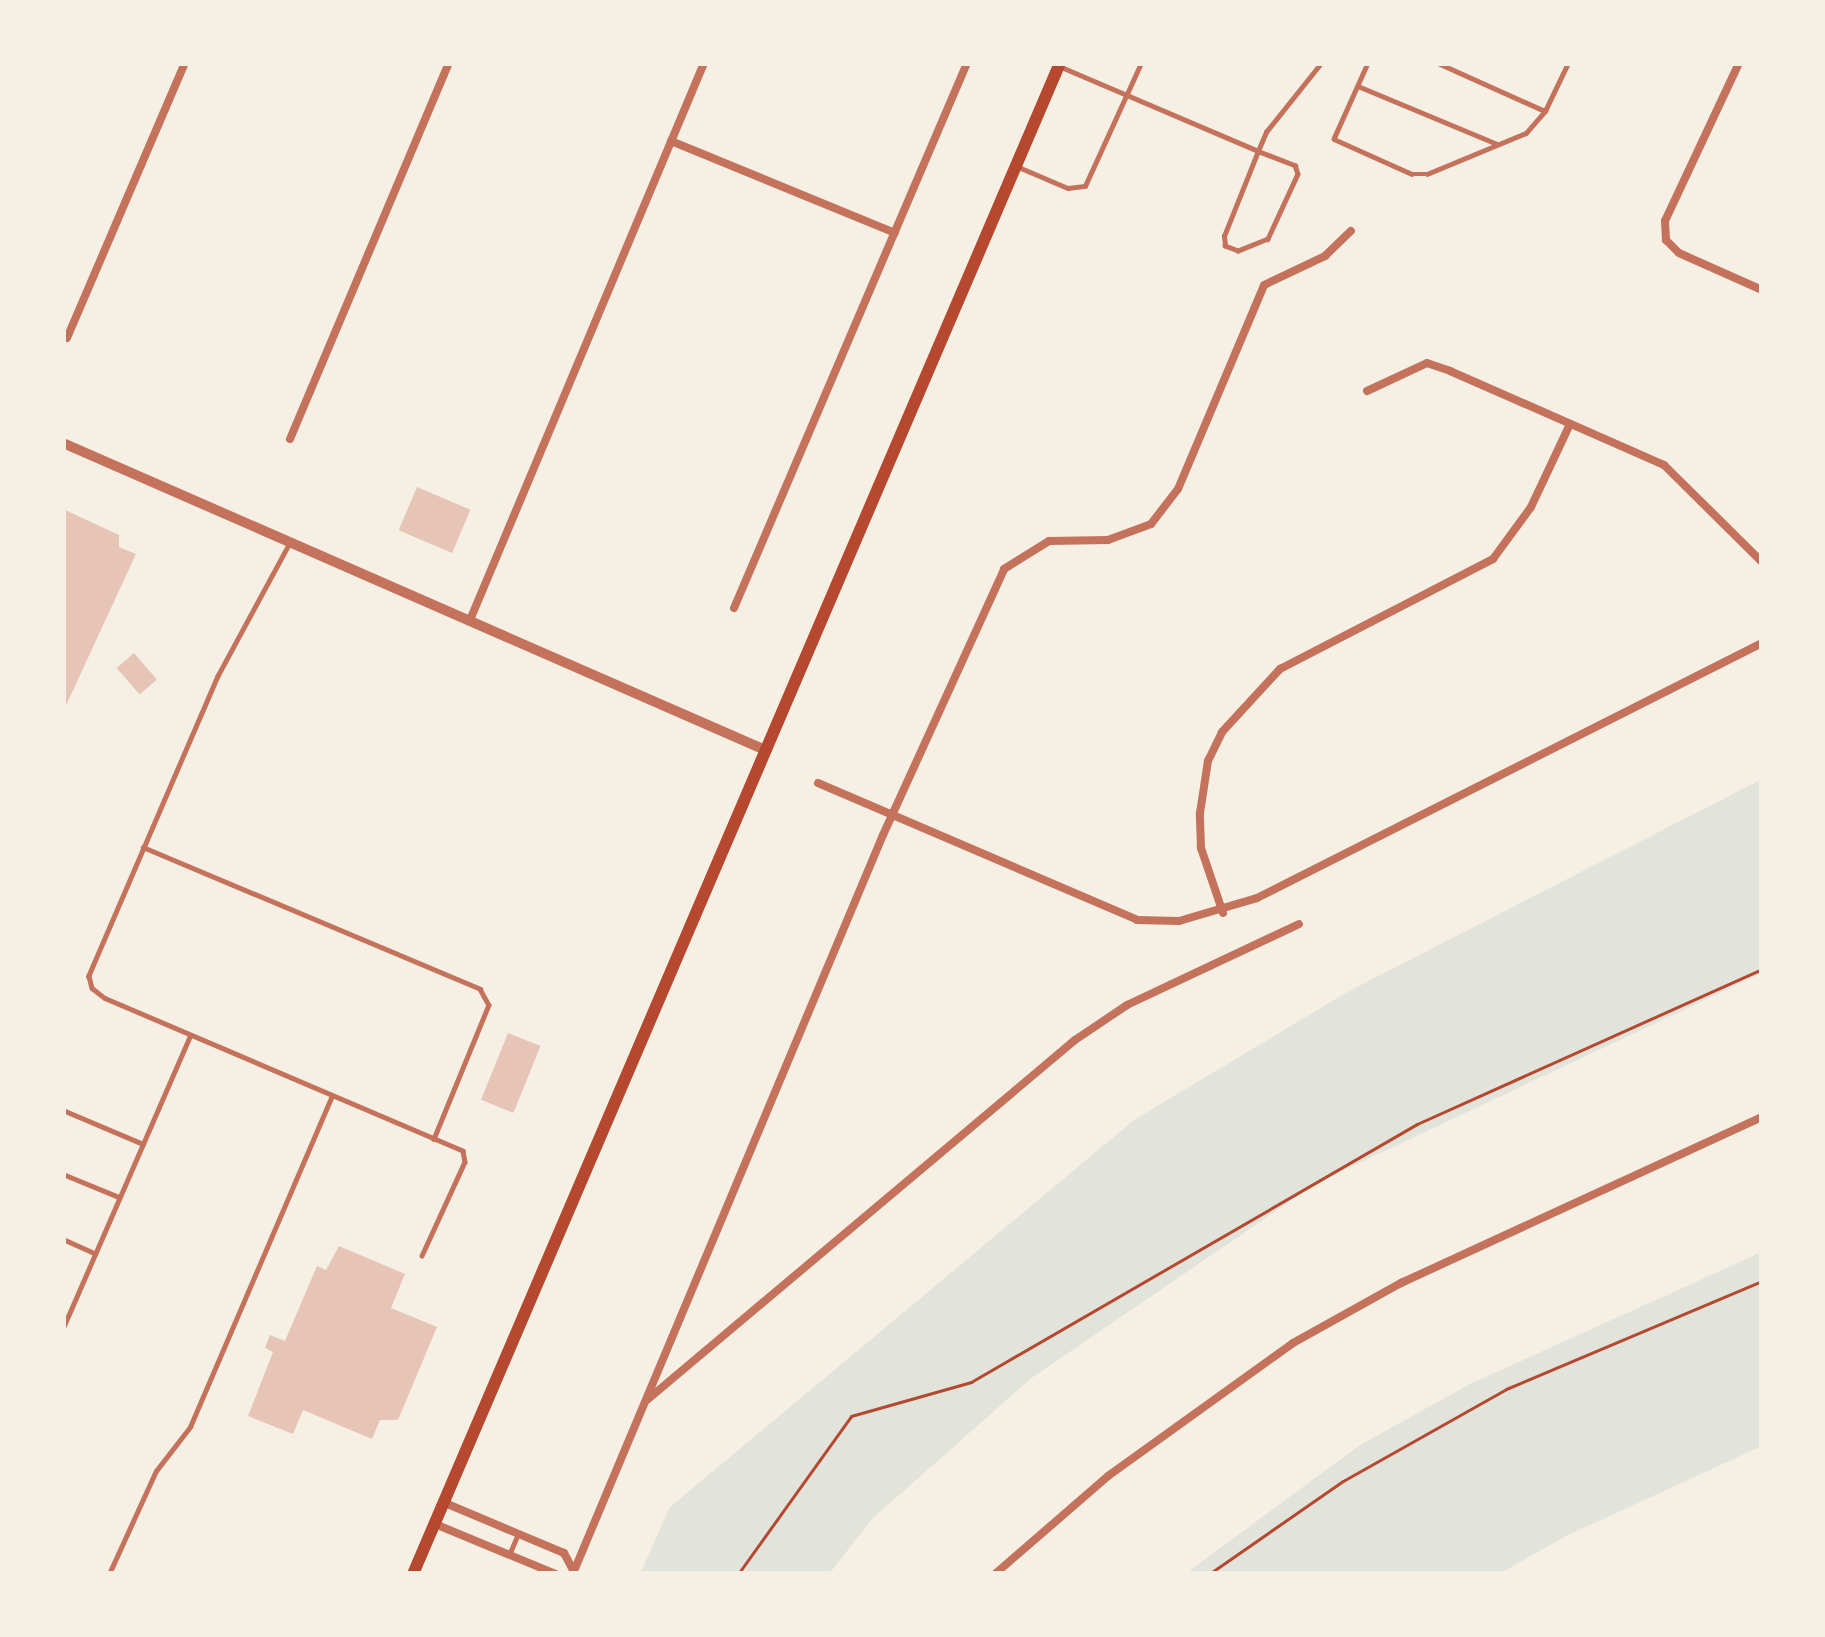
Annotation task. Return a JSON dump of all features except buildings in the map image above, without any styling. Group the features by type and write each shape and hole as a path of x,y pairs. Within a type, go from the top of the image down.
{"main road":[{"path":"413,1574 1059,64"}],"street":[{"path":"68,338 185,63"},
{"path":"290,440 449,63"},
{"path":"470,620 704,63"},
{"path":"734,608 967,63"},
{"path":"1739,63 1665,221 1666,240 1678,253 1762,290"},
{"path":"671,141 895,233"},
{"path":"578,1573 892,816 1004,569 1049,541 1108,540 1151,524 1178,489 1264,285 1324,256 1351,231"},
{"path":"1366,391 1426,363 1570,424 1678,475 1762,562"},
{"path":"1222,913 1205,865 1200,813 1208,761 1222,732 1280,669 1493,559 1531,507 1570,424"},
{"path":"63,443 765,751"},
{"path":"818,783 1137,920 1179,921 1222,913 1762,643"},
{"path":"646,1401 1075,1040 1127,1005 1299,924"},
{"path":"995,1574 1108,1477 1313,1332 1401,1283 1762,1117"},
{"path":"445,1503 564,1553 578,1573"},
{"path":"435,1524 556,1574 578,1573"}],"lane":[{"path":"1016,166 1078,191 1091,176 1141,63"},
{"path":"1059,64 1127,95 1258,151 1295,165 1298,174 1268,238 1238,251 1225,246 1224,236 1258,151 1266,132 1321,63"},
{"path":"1368,63 1334,139 1412,173 1427,174 1526,133 1545,111 1568,63"},
{"path":"1438,63 1545,111"},
{"path":"1358,86 1498,144"},
{"path":"290,543 218,676 89,976 92,988 190,1036 463,1151 465,1162 422,1256"},
{"path":"143,847 480,989 488,1005 434,1139"},
{"path":"63,1328 190,1036"},
{"path":"109,1574 156,1471 190,1427 332,1096"},
{"path":"63,1110 143,1144"},
{"path":"63,1174 119,1198"},
{"path":"63,1239 95,1253"},
{"path":"509,1555 518,1534"}],"path":[{"path":"738,1574 851,1416 971,1382 1417,1124 1762,969"},
{"path":"1210,1574 1343,1481 1506,1389 1762,1281"}],"shaded area":[{"path":"1762,779 1762,973 1317,1183 1030,1379 872,1519 829,1574 640,1574 670,1507 1134,1120 1349,991"},
{"path":"1762,1252 1762,1446 1566,1536 1499,1574 1185,1574 1360,1445 1470,1384"}]}
